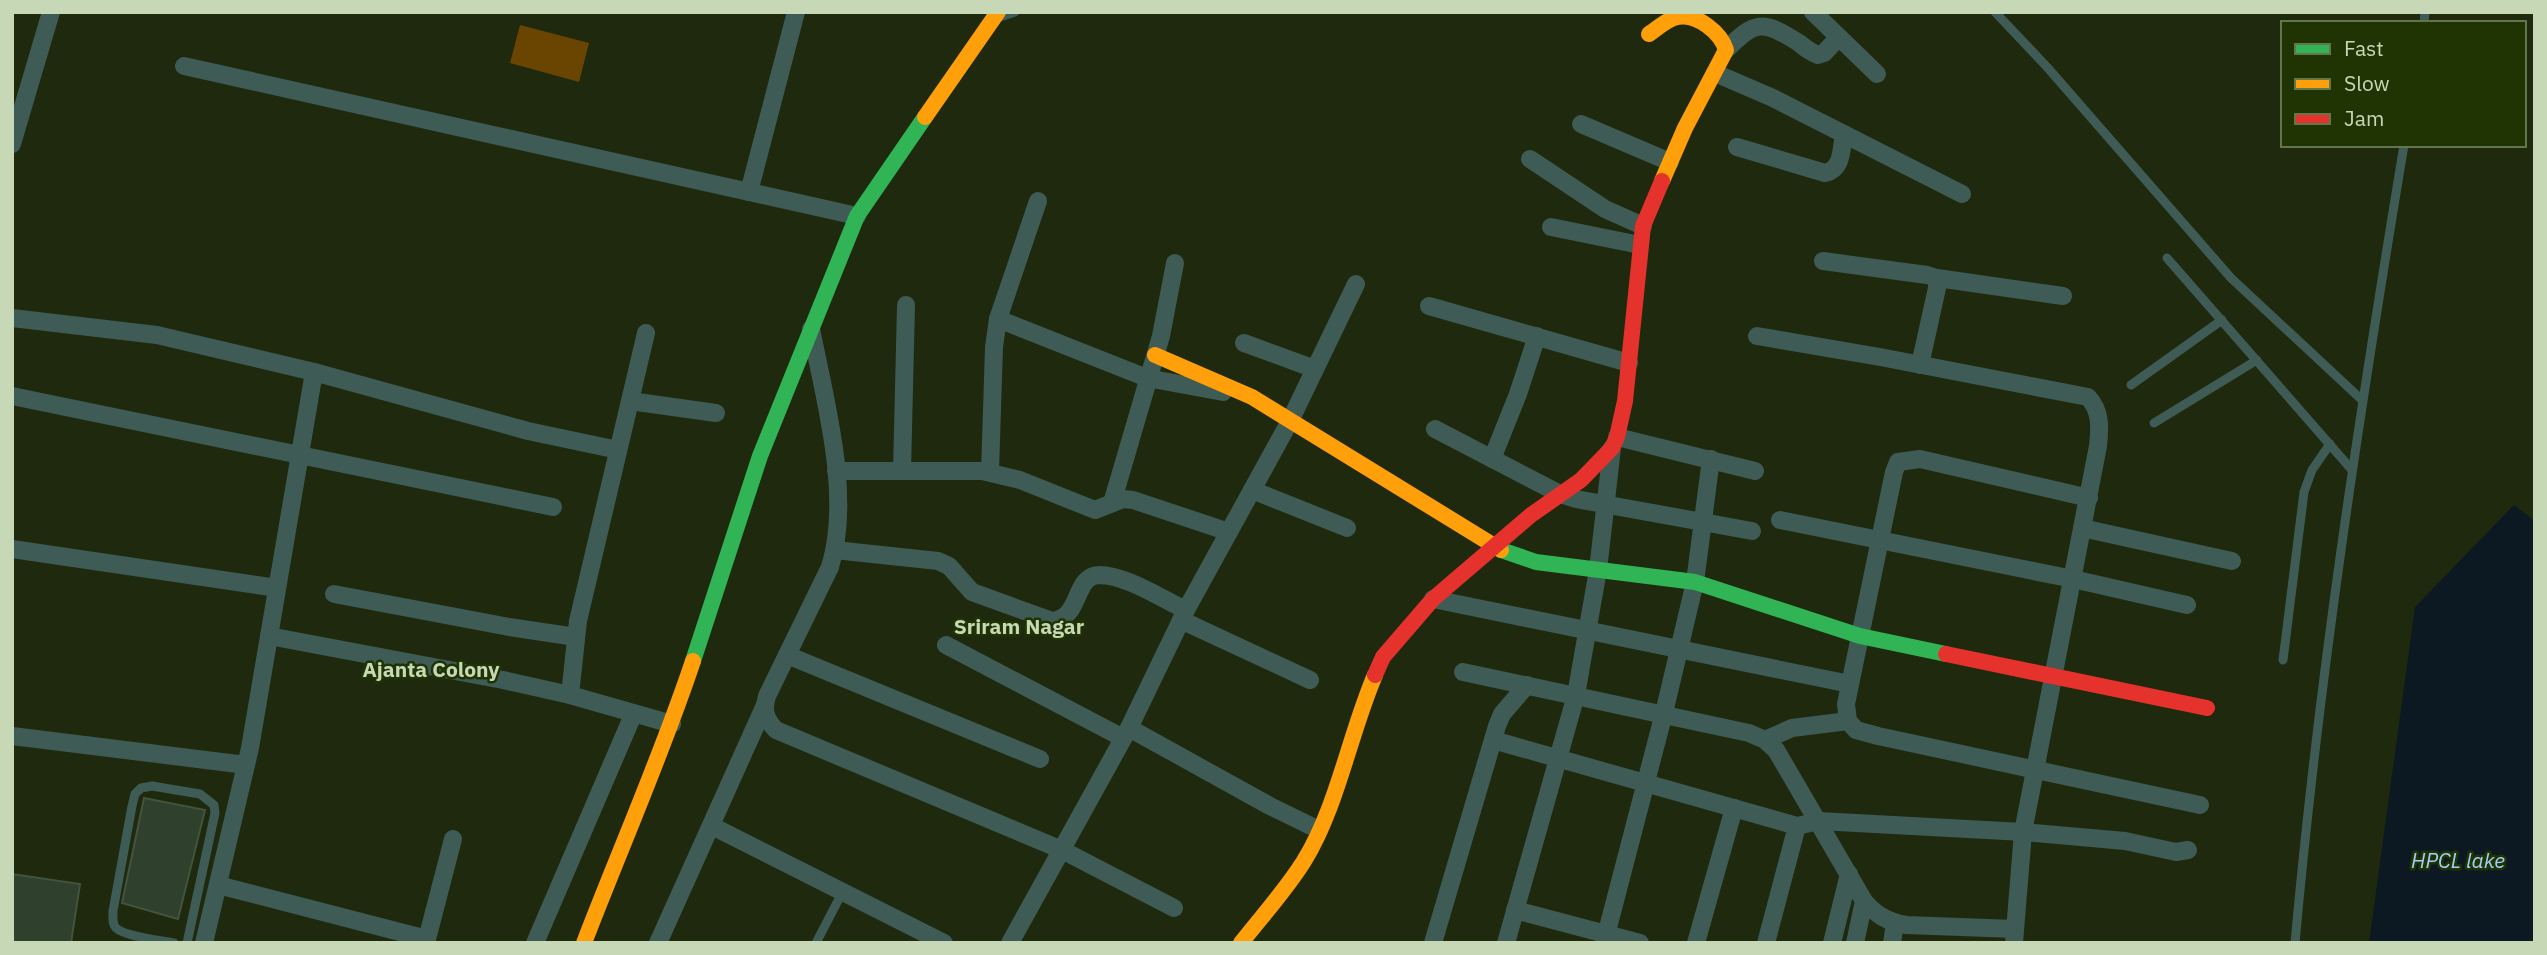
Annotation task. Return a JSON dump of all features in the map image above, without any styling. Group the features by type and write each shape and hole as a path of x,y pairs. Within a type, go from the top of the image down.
{"street":[{"path":"12,144 51,12"},
{"path":"749,192 796,12"},
{"path":"1814,12 1877,74"},
{"path":"584,943 672,724 760,456 857,216 996,15"},
{"path":"1649,34 1677,17 1693,16 1715,32 1726,44 1726,50"},
{"path":"1506,943 1576,695 1598,570 1614,443 1625,401 1643,226 1690,116 1726,50 1747,29 1759,26 1785,35 1818,55 1824,53 1839,37"},
{"path":"184,66 857,216"},
{"path":"1715,73 1773,98 1962,194"},
{"path":"1581,124 1670,162"},
{"path":"1737,147 1825,173 1838,166 1844,134"},
{"path":"1530,159 1605,209 1643,226"},
{"path":"990,472 994,346 998,319 1038,201"},
{"path":"1550,227 1640,245"},
{"path":"1822,261 2063,296"},
{"path":"1112,503 1161,336 1175,263"},
{"path":"1920,365 1937,278"},
{"path":"1010,943 1126,733 1184,615 1290,421 1356,284"},
{"path":"902,471 906,305"},
{"path":"1429,306 1629,363"},
{"path":"12,318 157,335 314,372 528,431 618,450"},
{"path":"998,319 1147,378 1252,397"},
{"path":"658,943 787,655 830,567 835,550 836,453 811,329"},
{"path":"570,695 578,621 646,333"},
{"path":"1492,459 1537,336"},
{"path":"1463,671 1664,713 1749,733 1765,740 1776,750 1864,901 1880,917 1895,923 2015,936 2024,832 2100,427 2096,406 2088,397 1757,336"},
{"path":"1244,343 1315,369"},
{"path":"1155,355 1252,397 1395,483 1493,547 1536,562 1695,582 1860,636 2207,708"},
{"path":"204,943 246,765 314,372"},
{"path":"12,396 553,507"},
{"path":"630,401 716,413"},
{"path":"1435,429 1560,494 1752,531"},
{"path":"1614,443 1711,459 1755,471"},
{"path":"1241,943 1304,861 1342,771 1372,679 1383,657 1433,599 1493,547 1581,480 1614,443"},
{"path":"1606,939 1695,582 1711,459"},
{"path":"2088,498 1920,459 1908,459 1898,463 1879,540 1846,704 1848,721 1857,730 1878,736 2200,805"},
{"path":"836,471 990,472 1020,480 1095,510 1124,499 1133,500 1229,533"},
{"path":"1252,490 1347,528"},
{"path":"1780,520 2073,579 2187,605"},
{"path":"2082,528 2232,561"},
{"path":"12,549 277,588"},
{"path":"835,550 938,561 949,566 972,592 1052,621 1062,620 1069,614 1078,592 1090,579 1097,575 1118,578 1310,681"},
{"path":"334,594 576,637"},
{"path":"1433,599 1850,684"},
{"path":"269,636 503,680 570,695 672,724"},
{"path":"946,645 1319,830"},
{"path":"787,655 1040,759"},
{"path":"1433,943 1502,714 1527,685"},
{"path":"765,705 768,722 776,730 1062,850 1174,908"},
{"path":"535,943 633,715"},
{"path":"1765,740 1792,728 1848,721"},
{"path":"12,736 246,765"},
{"path":"1493,740 1797,826 1819,821 2024,832 2124,841 2176,852 2188,850"},
{"path":"1696,943 1734,808"},
{"path":"712,826 944,943"},
{"path":"1766,943 1797,826"},
{"path":"218,885 426,941 453,839"},
{"path":"1832,943 1849,874"},
{"path":"1855,943 1864,901"},
{"path":"1515,910 1606,939 1640,943"},
{"path":"1892,943 1895,923"}],"lane":[{"path":"996,15 1015,12"},
{"path":"1995,12 2048,67 2231,278 2362,400"},
{"path":"2295,943 2304,840 2362,400 2404,147"},
{"path":"2167,258 2353,470"},
{"path":"2131,385 2221,320"},
{"path":"2154,423 2257,360"},
{"path":"2283,660 2304,492 2312,470 2330,444"},
{"path":"174,943 127,933 116,928 113,922 135,794 141,788 152,786 200,794 214,805 215,813 187,943"},
{"path":"816,943 843,891"}],"shaded area":[{"path":"520,25 589,43 579,82 510,63"}],"water":[{"name":"HPCL lake","path":"2514,505 2535,521 2535,943 2369,943 2415,607"}],"building":[{"path":"144,798 205,810 178,919 122,903"},
{"path":"12,874 80,884 71,943 12,943"}],"traffic: fast":[{"path":"693,661 760,456 857,216 925,117"},
{"path":"1501,550 1536,562 1695,582 1860,636 1946,654"}],"traffic: slow":[{"path":"925,117 998,12"},
{"path":"1649,34 1674,18 1693,18 1714,31 1726,50 1685,128 1662,181"},
{"path":"1155,355 1252,397 1501,550"},
{"path":"584,943 654,768 693,661"},
{"path":"1241,943 1290,882 1316,840 1375,675"}],"traffic: jam":[{"path":"1375,675 1383,657 1433,599 1531,515 1581,480 1612,448 1625,401 1643,226 1662,181"},
{"path":"1946,654 2207,708"}],"district":[{"name":"Sriram Nagar","path":"1019,627"},
{"name":"Ajanta Colony","path":"431,670"}]}
